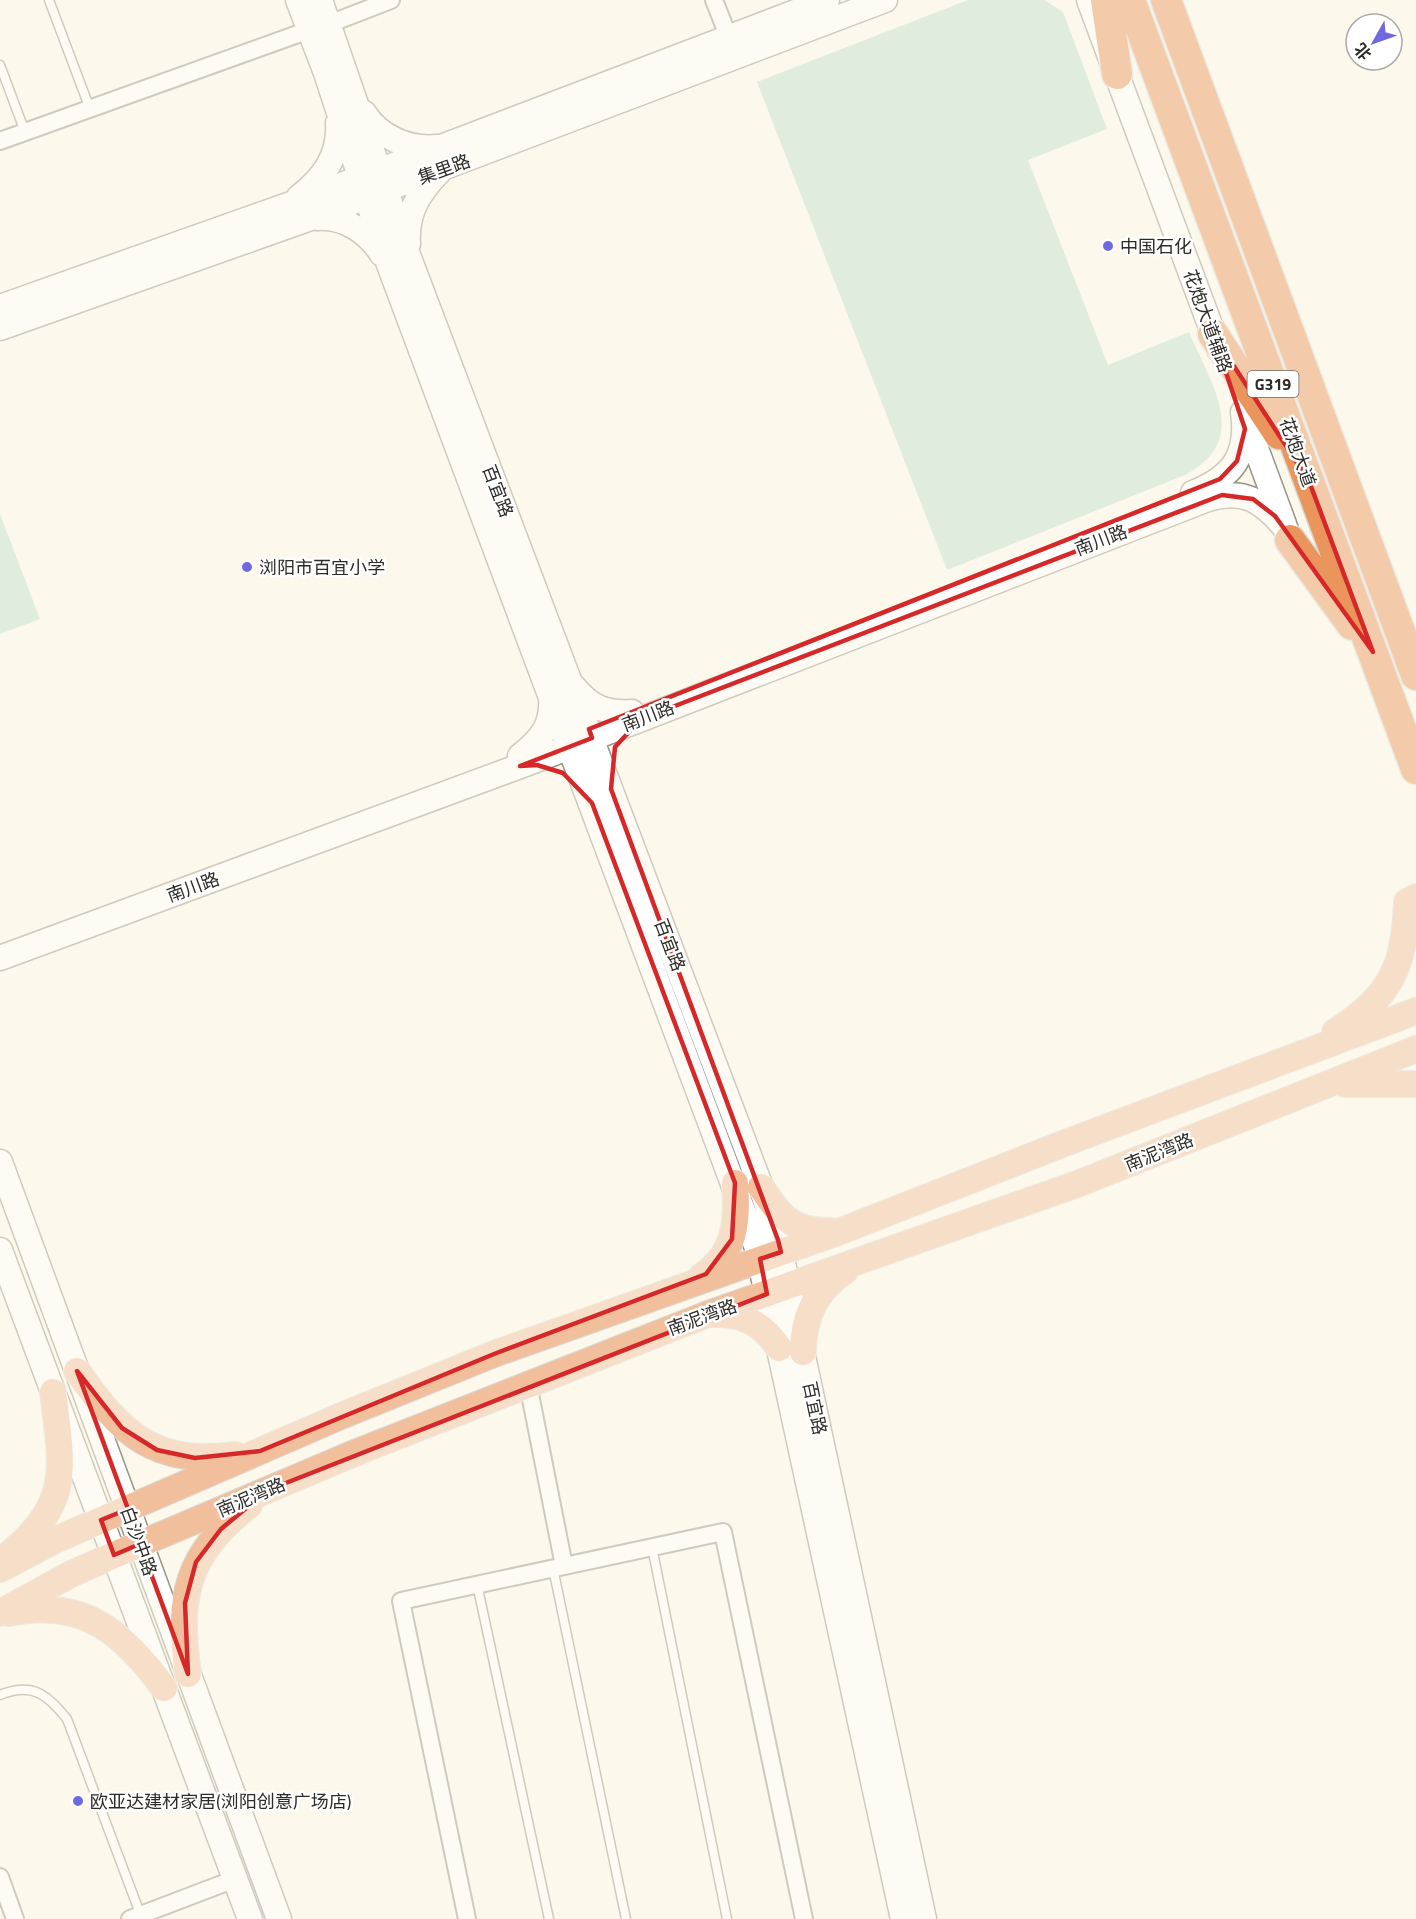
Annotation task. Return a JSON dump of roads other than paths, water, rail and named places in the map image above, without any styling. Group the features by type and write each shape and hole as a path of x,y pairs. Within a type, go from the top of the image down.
{"highway":[{"path":"1106,0 1117,74"},
{"name":"花炮大道","path":"1130,0 1416,769"},
{"name":"花炮大道","path":"1166,0 1416,675"},
{"path":"1213,334 1309,482"},
{"path":"1288,534 1373,652"}],"main road":[{"path":"1301,1054 1342,1028 1382,994 1397,971 1404,948 1407,902 1416,897"},
{"name":"南泥湾路","path":"0,1569 101,1520 494,1354 848,1229 1065,1143 1416,1011"},
{"name":"南泥湾路","path":"0,1614 71,1574 114,1555 528,1384 708,1314 1080,1183 1416,1050"},
{"path":"1318,1088 1369,1083 1416,1084"},
{"path":"691,1283 718,1262 732,1239 737,1215 735,1183"},
{"path":"761,1187 775,1209 797,1227 829,1231 848,1229"},
{"path":"708,1314 737,1316 751,1320 791,1350 816,1300 839,1275 860,1262"},
{"path":"77,1371 103,1407 122,1428 136,1440 157,1450 195,1458 260,1451"},
{"path":"0,1562 30,1535 58,1490 61,1471 53,1392"},
{"path":"188,1674 185,1647 185,1603 196,1562 221,1529 268,1490"},
{"path":"0,1614 40,1609 61,1610 104,1626 137,1652 164,1688"}],"street":[{"name":"百宜路","path":"298,0 319,27 398,259 580,738 592,803 735,1183 770,1256"},
{"name":"百宜路","path":"319,27 320,0"},
{"path":"0,141 391,0"},
{"path":"714,0 729,38"},
{"name":"集里路","path":"0,328 308,219 448,145 827,0"},
{"name":"集里路","path":"0,307 288,205 442,170 885,0"},
{"name":"花炮大道辅路","path":"1089,0 1288,534"},
{"path":"288,205 317,180 334,157 347,106 397,141 429,148 448,145"},
{"path":"308,219 341,220 356,227 379,249 398,259 408,221 419,194 442,170"},
{"name":"南川路","path":"0,958 580,738 1204,489 1229,473 1237,461 1244,442 1243,412"},
{"name":"南川路","path":"636,716 1222,495 1232,494 1253,500 1275,516 1288,534"},
{"path":"592,803 563,773 520,761 547,727 562,689 596,707 636,716 615,747 611,760 611,789"},
{"name":"百宜路","path":"580,738 611,789 761,1187 770,1256 924,1919"},
{"name":"南川路","path":"0,947 520,761"},
{"name":"白沙中路","path":"0,1162 279,1919"},
{"name":"白沙中路","path":"0,1250 250,1919"},
{"name":"百宜路","path":"791,1350 903,1919"},
{"path":"528,1384 558,1567"},
{"path":"467,1919 401,1601 723,1532 804,1919"},
{"path":"0,1877 15,1919"},
{"path":"138,1918 235,1879"}],"lane":[{"path":"50,0 90,109"},
{"path":"0,65 25,132"},
{"path":"652,1547 727,1919"},
{"path":"558,1567 626,1919"},
{"path":"477,1584 549,1919"},
{"path":"0,1695 25,1688 43,1695 67,1719 138,1918"}],"place":[{"name":"中国石化","path":"1108,246"},
{"name":"浏阳市百宜小学","path":"247,567"},
{"name":"欧亚达建材家居(浏阳创意广场店)","path":"78,1801"}]}
